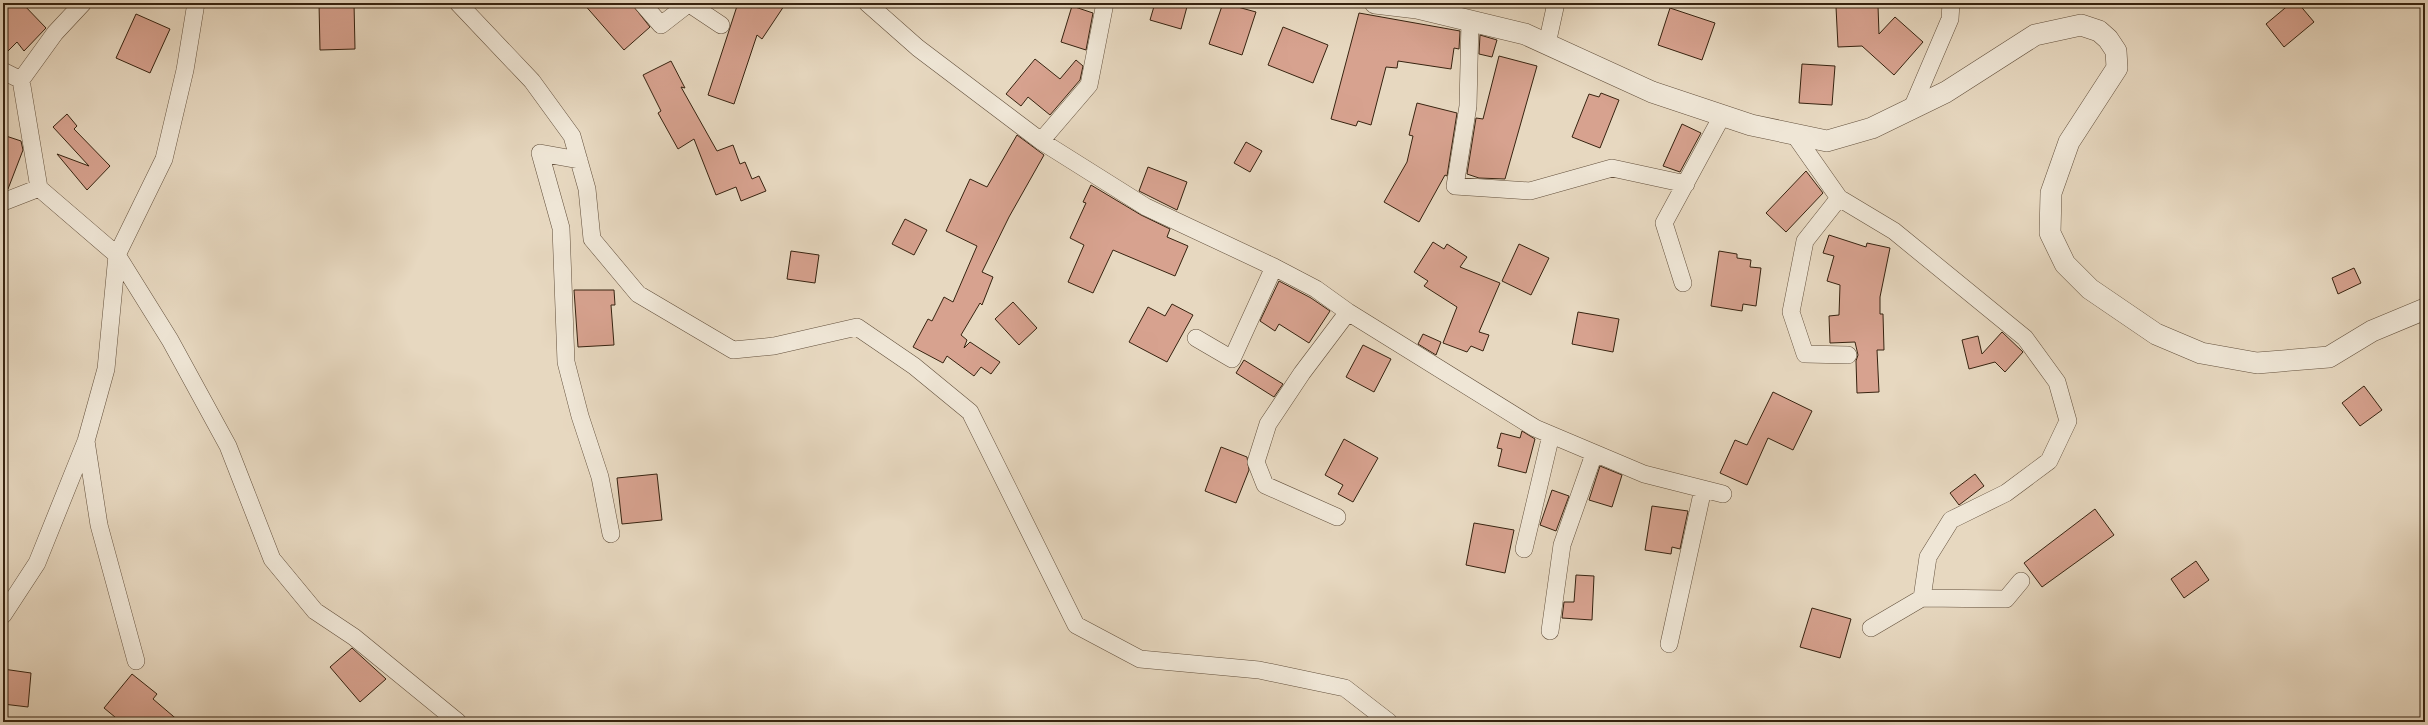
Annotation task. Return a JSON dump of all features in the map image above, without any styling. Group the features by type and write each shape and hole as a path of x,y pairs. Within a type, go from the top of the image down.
{"street":[{"path":"83,3 55,34 21,80 39,188 117,255 170,340 228,446 272,559 315,611 354,637 458,722"},
{"path":"3,615 37,563 86,441 106,369 117,255 164,159 185,70 196,3"},
{"path":"458,3 532,81 572,136 587,189 592,240 638,294 733,350 774,346 857,327 914,366 970,412 1076,625 1140,659 1259,670 1345,688 1389,722"},
{"path":"642,3 661,25 688,3 721,26"},
{"path":"867,3 918,48 1041,142 1146,207 1274,267 1316,289 1348,312 1535,428 1644,474 1723,494"},
{"path":"1041,142 1089,85 1105,3"},
{"path":"1375,3 1417,8 1525,34 1652,92 1751,125 1827,141 1872,128 1946,92 2035,35 2082,25 2099,31 2108,39 2116,51 2117,68 2069,142 2051,193 2050,233 2065,264 2090,290 2156,334 2201,352 2257,363 2329,357 2372,330 2425,309"},
{"path":"1547,44 1556,3"},
{"path":"1912,108 1950,19 1951,3"},
{"path":"1470,21 1468,106 1455,186 1530,191 1612,168 1686,184"},
{"path":"3,71 21,80"},
{"path":"1683,283 1664,223 1722,116"},
{"path":"1794,134 1839,198 1894,231 2025,338 2057,382 2068,421 2049,461 2006,493 1951,520 1928,557 1922,598"},
{"path":"579,160 540,153 561,228 566,362 580,416 600,477 611,534"},
{"path":"3,202 39,188"},
{"path":"1839,198 1805,241 1791,312 1805,354 1848,355"},
{"path":"1196,338 1232,359 1274,267"},
{"path":"1337,517 1265,485 1256,462 1268,424 1302,373 1348,312"},
{"path":"1524,549 1551,435"},
{"path":"86,441 100,525 136,662"},
{"path":"1550,631 1562,545 1594,454"},
{"path":"1669,644 1703,489"},
{"path":"1871,628 1922,598 2006,599 2022,581"}],"building":[{"path":"3,3 22,3 46,28 24,51 17,42 3,56"},
{"path":"319,3 354,3 355,49 320,50"},
{"path":"583,3 631,3 650,27 624,50"},
{"path":"738,3 786,3 762,39 757,35 734,104 708,95"},
{"path":"1155,3 1188,3 1181,29 1150,20"},
{"path":"1223,3 1256,12 1242,55 1209,44"},
{"path":"2291,3 2298,3 2314,22 2284,47 2266,24"},
{"path":"1072,6 1093,13 1086,50 1061,42"},
{"path":"1878,6 1879,34 1895,17 1923,42 1894,75 1862,46 1838,47 1836,7"},
{"path":"1670,8 1715,23 1702,60 1658,45"},
{"path":"1359,13 1460,31 1459,49 1454,48 1451,69 1398,61 1397,68 1386,67 1371,125 1358,121 1356,126 1331,119"},
{"path":"136,14 170,29 150,73 116,58"},
{"path":"1283,27 1328,45 1313,83 1268,65"},
{"path":"1480,35 1497,40 1492,57 1479,54"},
{"path":"1499,56 1537,66 1505,179 1479,178 1467,174 1476,118 1483,119"},
{"path":"1035,59 1060,79 1076,60 1083,66 1080,80 1050,115 1028,97 1021,106 1006,94"},
{"path":"671,61 685,88 681,87 717,151 733,145 740,164 745,162 752,179 759,176 766,191 741,201 736,187 716,195 694,139 678,149 658,113 661,111 643,75"},
{"path":"1802,64 1835,66 1832,105 1799,103"},
{"path":"1601,93 1619,100 1600,148 1572,137 1589,94 1599,97"},
{"path":"1417,103 1457,113 1447,176 1445,175 1419,222 1384,202 1407,162 1413,136 1409,135"},
{"path":"67,114 77,126 74,129 110,166 87,190 57,154 89,166 53,127"},
{"path":"1682,124 1701,133 1680,172 1663,166"},
{"path":"3,135 21,141 23,150 8,189 3,191"},
{"path":"1017,135 1044,155 1009,217 982,272 993,277 982,305 980,303 961,335 967,340 964,348 970,342 1000,362 991,374 981,367 974,376 947,356 943,363 913,347 928,319 932,321 944,297 953,302 977,246 946,231 970,179 987,187"},
{"path":"1246,142 1262,151 1250,172 1234,163"},
{"path":"1148,167 1187,182 1177,210 1139,191"},
{"path":"1806,171 1823,193 1786,232 1766,213"},
{"path":"1091,185 1141,215 1170,229 1167,237 1188,246 1175,276 1113,250 1093,293 1068,282 1084,245 1070,238 1086,203 1083,202"},
{"path":"905,219 927,230 914,255 892,244"},
{"path":"1829,235 1866,247 1867,243 1890,248 1880,297 1880,314 1883,314 1884,350 1877,350 1879,392 1857,393 1856,361 1858,355 1855,342 1830,343 1829,316 1839,315 1840,285 1827,281 1834,256 1823,253"},
{"path":"1433,242 1444,249 1447,244 1467,257 1460,267 1500,283 1479,332 1489,335 1483,351 1471,346 1467,352 1443,343 1457,307 1424,286 1428,281 1414,272"},
{"path":"1519,244 1549,258 1531,295 1502,281"},
{"path":"791,251 819,255 815,283 787,279"},
{"path":"1719,251 1737,254 1737,258 1751,260 1750,267 1761,268 1756,306 1743,304 1742,311 1711,306"},
{"path":"2354,268 2361,283 2338,294 2332,278"},
{"path":"1279,281 1311,298 1330,311 1309,343 1279,324 1275,331 1260,321"},
{"path":"574,290 614,290 615,305 611,305 614,345 578,347"},
{"path":"1013,302 1037,328 1019,345 995,319"},
{"path":"1172,304 1193,315 1167,362 1129,342 1148,307 1165,316"},
{"path":"1578,312 1619,319 1613,352 1572,344"},
{"path":"2002,332 2023,352 2005,372 1995,362 1969,369 1962,340 1978,336 1982,354"},
{"path":"1423,334 1441,342 1436,355 1418,344"},
{"path":"1363,345 1391,359 1374,392 1346,377"},
{"path":"1244,360 1283,384 1274,397 1236,373"},
{"path":"2364,386 2382,410 2360,426 2342,403"},
{"path":"1773,392 1812,411 1793,450 1768,438 1747,485 1720,473 1735,440 1747,445"},
{"path":"1522,431 1535,439 1526,473 1498,466 1502,449 1497,448 1501,433 1520,438"},
{"path":"1344,439 1378,458 1353,502 1338,494 1343,485 1325,475"},
{"path":"1221,447 1247,457 1249,470 1236,503 1205,491"},
{"path":"1600,466 1622,475 1612,507 1589,500"},
{"path":"657,474 662,520 622,524 617,478"},
{"path":"1975,474 1984,486 1959,505 1950,493"},
{"path":"1552,490 1569,496 1556,531 1540,525"},
{"path":"1652,506 1688,511 1680,549 1672,547 1671,554 1645,550"},
{"path":"2095,509 2114,535 2042,587 2024,563"},
{"path":"1474,523 1514,530 1505,573 1466,565"},
{"path":"2196,561 2209,580 2184,598 2171,579"},
{"path":"1576,575 1594,576 1592,620 1562,618 1564,602 1574,602"},
{"path":"1812,608 1851,619 1840,658 1800,647"},
{"path":"352,648 386,679 360,702 330,667"},
{"path":"3,669 31,673 28,707 3,704"},
{"path":"132,674 157,694 153,699 180,722 121,722 104,708"}]}
